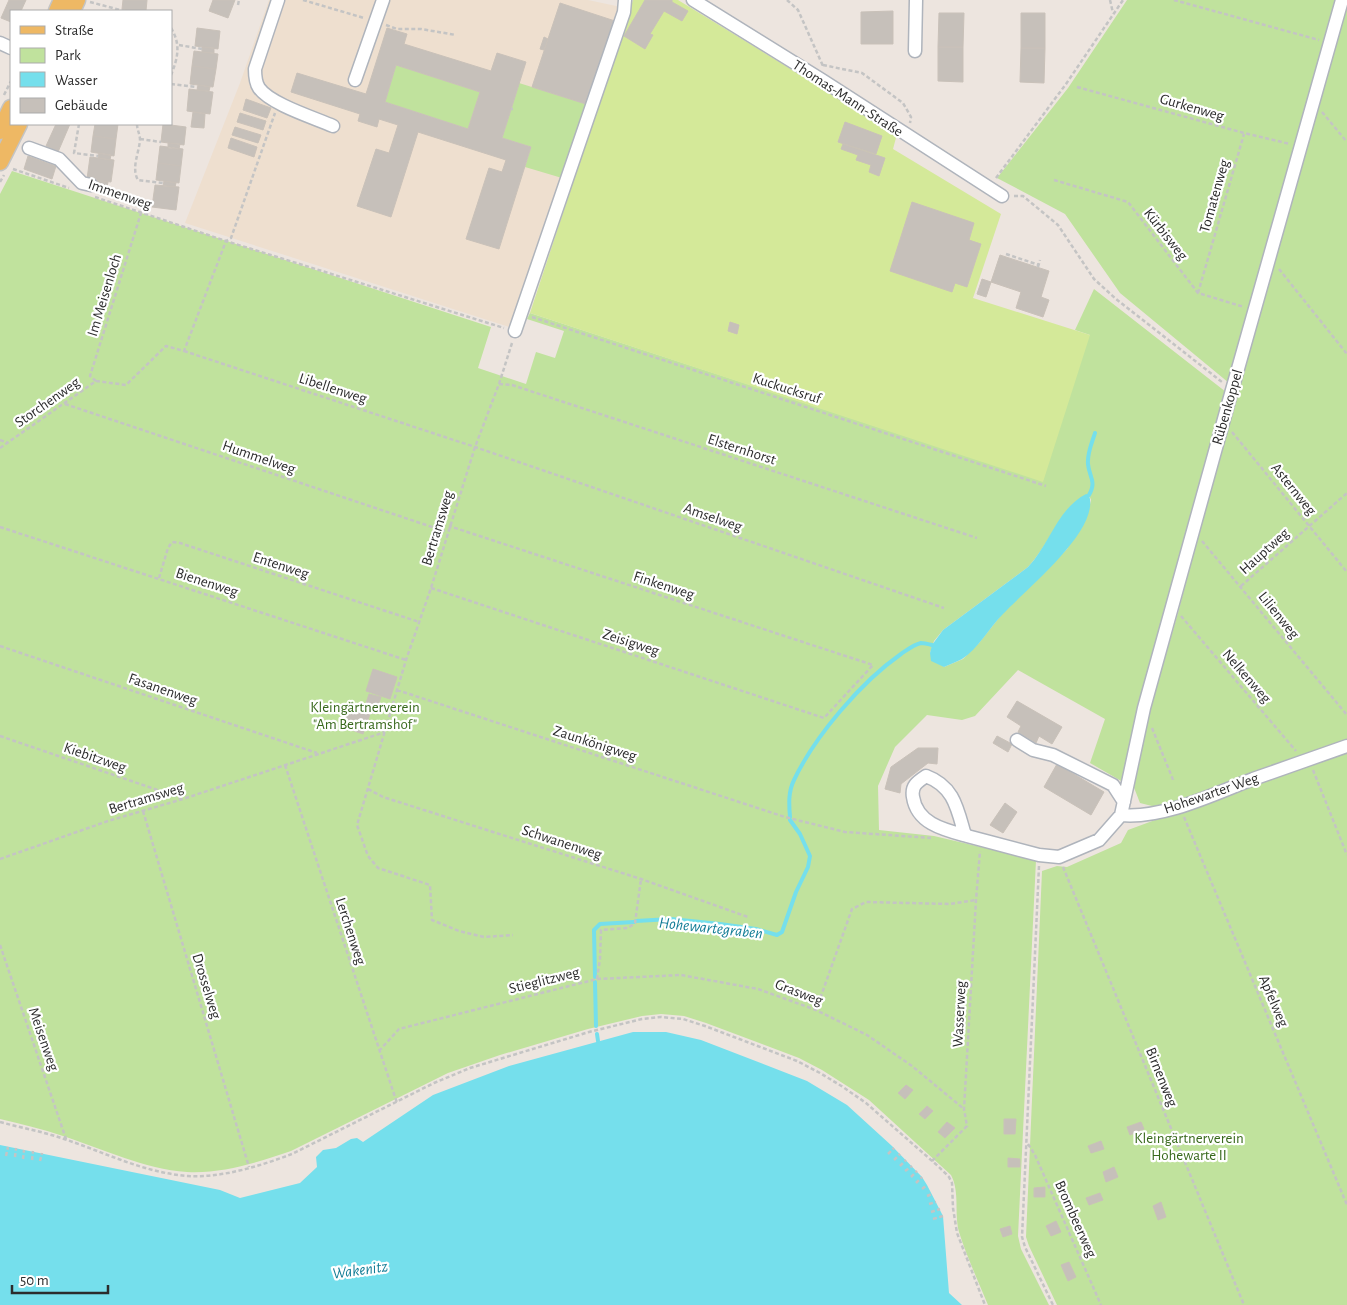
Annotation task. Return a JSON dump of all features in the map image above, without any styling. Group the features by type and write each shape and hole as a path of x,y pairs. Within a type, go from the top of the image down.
{"main road":[{"path":"73,10 83,1"},
{"path":"0,131 8,102"},
{"path":"4,164 19,125"}],"street":[{"path":"278,0 255,69 260,89 278,103 333,126"},
{"path":"355,80 383,0"},
{"path":"515,332 624,12 625,0"},
{"name":"Thomas-Mann-Straße","path":"693,0 822,80 1002,196"},
{"path":"915,51 916,0"},
{"name":"Rübenkoppel","path":"1121,815 1144,708 1342,0"},
{"path":"29,148 58,159 90,190"},
{"path":"1017,740 1033,750 1053,755 1113,786 1124,802"},
{"name":"Hohewarter Weg","path":"1121,815 1131,816 1180,806 1347,746"},
{"path":"970,842 964,832 952,795 944,786 935,779 926,776 916,783 912,791 914,807 923,818 933,825 970,842 1039,855 1059,857 1099,840 1121,815"}],"path":[{"path":"238,5 239,0"},
{"path":"303,0 397,28 421,28 456,35"},
{"path":"787,0 798,10 823,65 822,80"},
{"path":"1110,0 1113,14"},
{"path":"990,188 1066,84 1123,0"},
{"path":"1174,0 1330,43"},
{"path":"83,1 120,10"},
{"path":"172,30 179,45 172,72"},
{"path":"179,45 202,49"},
{"path":"823,65 862,73 903,103 911,117 907,136"},
{"path":"172,84 197,88"},
{"name":"Gurkenweg","path":"1077,87 1302,147"},
{"path":"8,102 10,88"},
{"path":"1314,101 1347,142"},
{"path":"184,351 226,241 231,238 278,103"},
{"path":"79,125 74,153 98,156"},
{"path":"137,125 140,139 134,173 138,180 163,183"},
{"name":"Tomatenweg","path":"1198,293 1244,133"},
{"path":"140,139 161,142"},
{"name":"Immenweg","path":"4,164 71,189"},
{"name":"Kürbisweg","path":"1054,180 1128,202 1198,293"},
{"name":"Immenweg","path":"90,190 141,213 515,332"},
{"path":"1002,196 1023,196 1058,225 1094,279 1116,299 1232,390"},
{"name":"Im Meisenloch","path":"96,380 90,376 141,213"},
{"path":"1006,254 1039,266 1040,260"},
{"path":"1270,259 1347,354"},
{"path":"1198,293 1255,311"},
{"name":"Kuckucksruf","path":"521,313 1046,486"},
{"name":"Bertramsweg","path":"513,934 484,937 459,931 432,920 430,885 378,868 368,856 357,825 406,660 431,588 474,447 499,384 515,332"},
{"name":"Storchenweg","path":"0,448 65,404 96,380 126,386 166,346 184,351"},
{"name":"Libellenweg","path":"184,351 474,447"},
{"name":"Elsternhorst","path":"499,384 512,385 977,538"},
{"name":"Hummelweg","path":"65,404 447,532"},
{"name":"Asternweg","path":"1223,421 1347,572"},
{"path":"0,440 8,443"},
{"name":"Amselweg","path":"474,447 944,608"},
{"name":"Hauptweg","path":"1241,586 1347,494"},
{"name":"Finkenweg","path":"449,526 873,665 824,718"},
{"name":"Bienenweg","path":"0,527 406,660"},
{"name":"Lilienweg","path":"1193,530 1347,715"},
{"name":"Entenweg","path":"158,578 168,548 172,542 180,543 419,622"},
{"name":"Zeisigweg","path":"431,588 824,718"},
{"name":"Nelkenweg","path":"1173,608 1305,760 1347,854"},
{"name":"Fasanenweg","path":"0,646 318,753"},
{"name":"Zaunkönigweg","path":"397,690 785,817 845,832 932,838"},
{"path":"1144,708 1174,782"},
{"name":"Bertramsweg","path":"0,859 108,821 182,799 385,732"},
{"name":"Kiebitzweg","path":"0,736 182,799"},
{"name":"Lerchenweg","path":"285,765 397,1103"},
{"name":"Schwanenweg","path":"368,789 383,797 641,878 748,917"},
{"name":"Apfelweg","path":"1180,806 1347,1205"},
{"name":"Drosselweg","path":"143,811 250,1167"},
{"name":"Wasserweg","path":"932,1162 967,1126 964,1109 980,851 970,842"},
{"path":"1039,855 1028,1143 1022,1237 1025,1248 1053,1305"},
{"name":"Birnenweg","path":"1059,857 1244,1305"},
{"name":"Stieglitzweg","path":"379,1051 399,1029 597,978 601,930 628,928 635,923 641,878"},
{"path":"816,1010 852,909 866,902 950,904 976,900"},
{"name":"Meisenweg","path":"0,945 66,1139"},
{"name":"Grasweg","path":"597,978 681,976 758,989 816,1010 867,1034 912,1066 964,1109"},
{"path":"0,1122 66,1139 130,1163 187,1176 211,1175 250,1167 292,1154 449,1076 501,1058 589,1032 642,1019 672,1018 705,1026 797,1061 820,1073 866,1103 949,1177 952,1182 953,1208 957,1233 985,1305"},
{"name":"Brombeerweg","path":"1028,1143 1101,1305"},
{"path":"6,1156 8,1147"},
{"path":"15,1157 16,1148"},
{"path":"888,1154 894,1148"},
{"path":"23,1159 24,1150"},
{"path":"32,1160 33,1151"},
{"path":"40,1161 42,1153"},
{"path":"894,1160 900,1154"},
{"path":"900,1166 906,1160"},
{"path":"905,1172 912,1166"},
{"path":"911,1177 917,1172"},
{"path":"916,1183 922,1177"},
{"path":"922,1189 928,1184"},
{"path":"927,1196 932,1194"},
{"path":"929,1204 936,1202"},
{"path":"931,1212 940,1209"},
{"path":"933,1219 943,1216"}],"shaded area":[{"path":"269,0 588,0 621,7 512,328 185,223 240,83"}],"green space":[{"path":"633,0 678,0 897,134 893,149 1001,214 973,298 1090,335 1043,482 530,313"},
{"path":"1127,0 1338,0 1229,383 1120,293 1065,214 997,178 1068,88"},
{"path":"1347,3 1347,740 1160,808 1140,803 1133,785 1148,715"},
{"path":"396,65 480,92 468,129 385,102"},
{"path":"519,83 586,104 562,178 525,167 531,147 502,138"},
{"name":"Kleingärtnerverein \"Am Bertramshof\"","path":"12,171 491,327 478,368 526,384 536,352 555,358 564,331 527,319 530,313 927,443 1090,335 1075,330 1094,289 1226,392 1123,782 1090,763 1105,719 1018,670 975,716 962,720 927,715 895,747 878,786 879,830 934,836 1036,860 1018,1236 1021,1249 1049,1305 988,1305 959,1232 956,1195 951,1175 869,1100 822,1070 799,1058 684,1016 661,1014 642,1016 588,1029 500,1055 448,1073 291,1151 253,1163 214,1171 187,1172 155,1167 55,1133 0,1119 0,194","holes":["1089,495 1091,500 1089,509 1067,549 1002,614 979,643 963,659 944,667 930,653 934,641 943,630 1028,567 1069,509"]},
{"name":"Kleingärtnerverein Hohewarte II","path":"1347,749 1347,1305 1057,1305 1026,1237 1042,871 1057,866 1067,867 1121,843 1128,830"}],"water":[{"path":"1086,494 1089,495 1090,509 1084,525 1059,559 1003,614 968,655 944,667 931,661 932,645 943,630 1028,567 1036,558 1068,508"},
{"name":"Wakenitz","path":"633,1032 666,1032 701,1040 807,1081 847,1105 892,1146 922,1177 927,1185 943,1216 949,1293 962,1305 0,1305 0,1145 220,1190 240,1198 300,1183 317,1167 316,1157 323,1150 336,1148 351,1139 357,1138 363,1142 433,1095 509,1066"}],"building":[{"path":"9,0 26,0 21,10 10,10 10,22 1,18"},
{"path":"123,0 147,0 146,10 122,9"},
{"path":"213,0 235,0 228,18 209,11"},
{"path":"645,0 672,0 672,2 688,11 682,21 664,11 650,34 653,35 645,49 624,36"},
{"path":"560,3 618,22 589,105 532,87"},
{"path":"893,11 893,44 861,44 861,12"},
{"path":"939,13 964,13 963,47 938,47"},
{"path":"1021,13 1045,13 1045,48 1021,48"},
{"path":"197,28 220,31 218,49 195,46"},
{"path":"387,28 407,34 404,44 491,71 497,53 526,62 502,138 531,147 499,249 466,239 489,168 502,172 506,160 418,132 391,217 357,206 376,149 389,153 398,125 379,119 377,127 358,121 360,114 291,92 297,73 366,94","holes":["396,65 480,92 468,129 385,102"]},
{"path":"544,37 548,39 544,50 540,49"},
{"path":"202,47 214,48 214,53 202,52"},
{"path":"938,47 963,47 963,82 938,81"},
{"path":"1021,48 1045,48 1044,83 1020,82"},
{"path":"194,51 218,54 216,69 192,66"},
{"path":"192,66 216,69 213,87 190,84"},
{"path":"198,85 210,87 209,91 197,90"},
{"path":"189,89 213,92 210,114 187,111"},
{"path":"246,99 271,108 267,118 243,110"},
{"path":"193,112 205,114 204,128 191,127"},
{"path":"240,113 266,121 263,130 237,122"},
{"path":"845,122 882,136 876,154 838,142"},
{"path":"56,125 70,125 58,152 46,146"},
{"path":"95,125 118,125 116,139 93,136"},
{"path":"163,125 186,127 184,145 161,142"},
{"path":"235,127 261,135 258,143 232,135"},
{"path":"93,136 116,139 114,156 91,152"},
{"path":"231,138 257,147 254,157 228,148"},
{"path":"168,143 180,144 179,149 168,148"},
{"path":"843,144 885,158 879,176 869,172 871,165 856,160 858,155 841,149"},
{"path":"160,146 183,149 181,166 158,163"},
{"path":"99,153 111,155 110,160 98,158"},
{"path":"28,156 56,166 52,179 24,169"},
{"path":"90,157 114,160 111,182 87,179"},
{"path":"158,163 181,166 179,183 156,180"},
{"path":"92,180 108,182 106,192 90,190"},
{"path":"164,181 176,183 175,187 163,186"},
{"path":"155,185 179,187 176,210 152,207"},
{"path":"912,202 974,223 969,240 981,244 967,287 955,283 952,292 890,271"},
{"path":"1000,255 1049,271 1041,297 1049,300 1043,317 1016,308 1021,292 991,282"},
{"path":"982,279 991,282 986,297 977,294"},
{"path":"730,322 739,325 737,334 728,331"},
{"path":"373,669 397,677 390,699 366,691"},
{"path":"369,694 381,697 375,714 364,710"},
{"path":"1017,701 1062,727 1052,744 1039,736 1036,743 1018,732 1021,726 1007,717"},
{"path":"347,706 370,714 363,734 340,726"},
{"path":"997,736 1012,744 1008,752 993,743"},
{"path":"918,748 938,748 937,764 928,763 901,784 900,793 885,789 891,767"},
{"path":"1057,764 1104,792 1091,815 1044,787"},
{"path":"1005,803 1017,812 1003,833 990,825"},
{"path":"906,1085 913,1090 905,1099 898,1093"},
{"path":"927,1106 933,1111 925,1119 919,1114"},
{"path":"1004,1119 1016,1119 1015,1134 1004,1134"},
{"path":"947,1122 955,1128 945,1138 938,1132"},
{"path":"1141,1122 1144,1129 1130,1135 1127,1127"},
{"path":"1101,1141 1104,1149 1091,1153 1088,1146"},
{"path":"1008,1158 1020,1159 1020,1167 1008,1167"},
{"path":"1114,1167 1118,1177 1106,1182 1103,1172"},
{"path":"1045,1187 1045,1197 1034,1197 1034,1188"},
{"path":"1100,1193 1103,1200 1089,1205 1086,1198"},
{"path":"1161,1202 1166,1217 1158,1220 1153,1206"},
{"path":"1056,1221 1061,1232 1051,1236 1046,1226"},
{"path":"1010,1226 1012,1234 1003,1237 1000,1229"},
{"path":"1069,1262 1076,1277 1068,1281 1061,1265"}],"waterway":[{"name":"Hohewartegraben","path":"1089,495 1092,482 1088,456 1095,433"},
{"name":"Hohewartegraben","path":"790,817 789,803 794,780 814,746 840,711 870,679 901,654 921,643 932,645"},
{"name":"Hohewartegraben","path":"636,921 671,919 756,929 777,935 782,932 796,892 808,867 810,856 800,834 790,820"},
{"name":"Hohewartegraben","path":"595,977 594,930 600,924 634,922"},
{"name":"Hohewartegraben","path":"595,982 596,1026"},
{"name":"Hohewartegraben","path":"597,1034 598,1041"}]}
